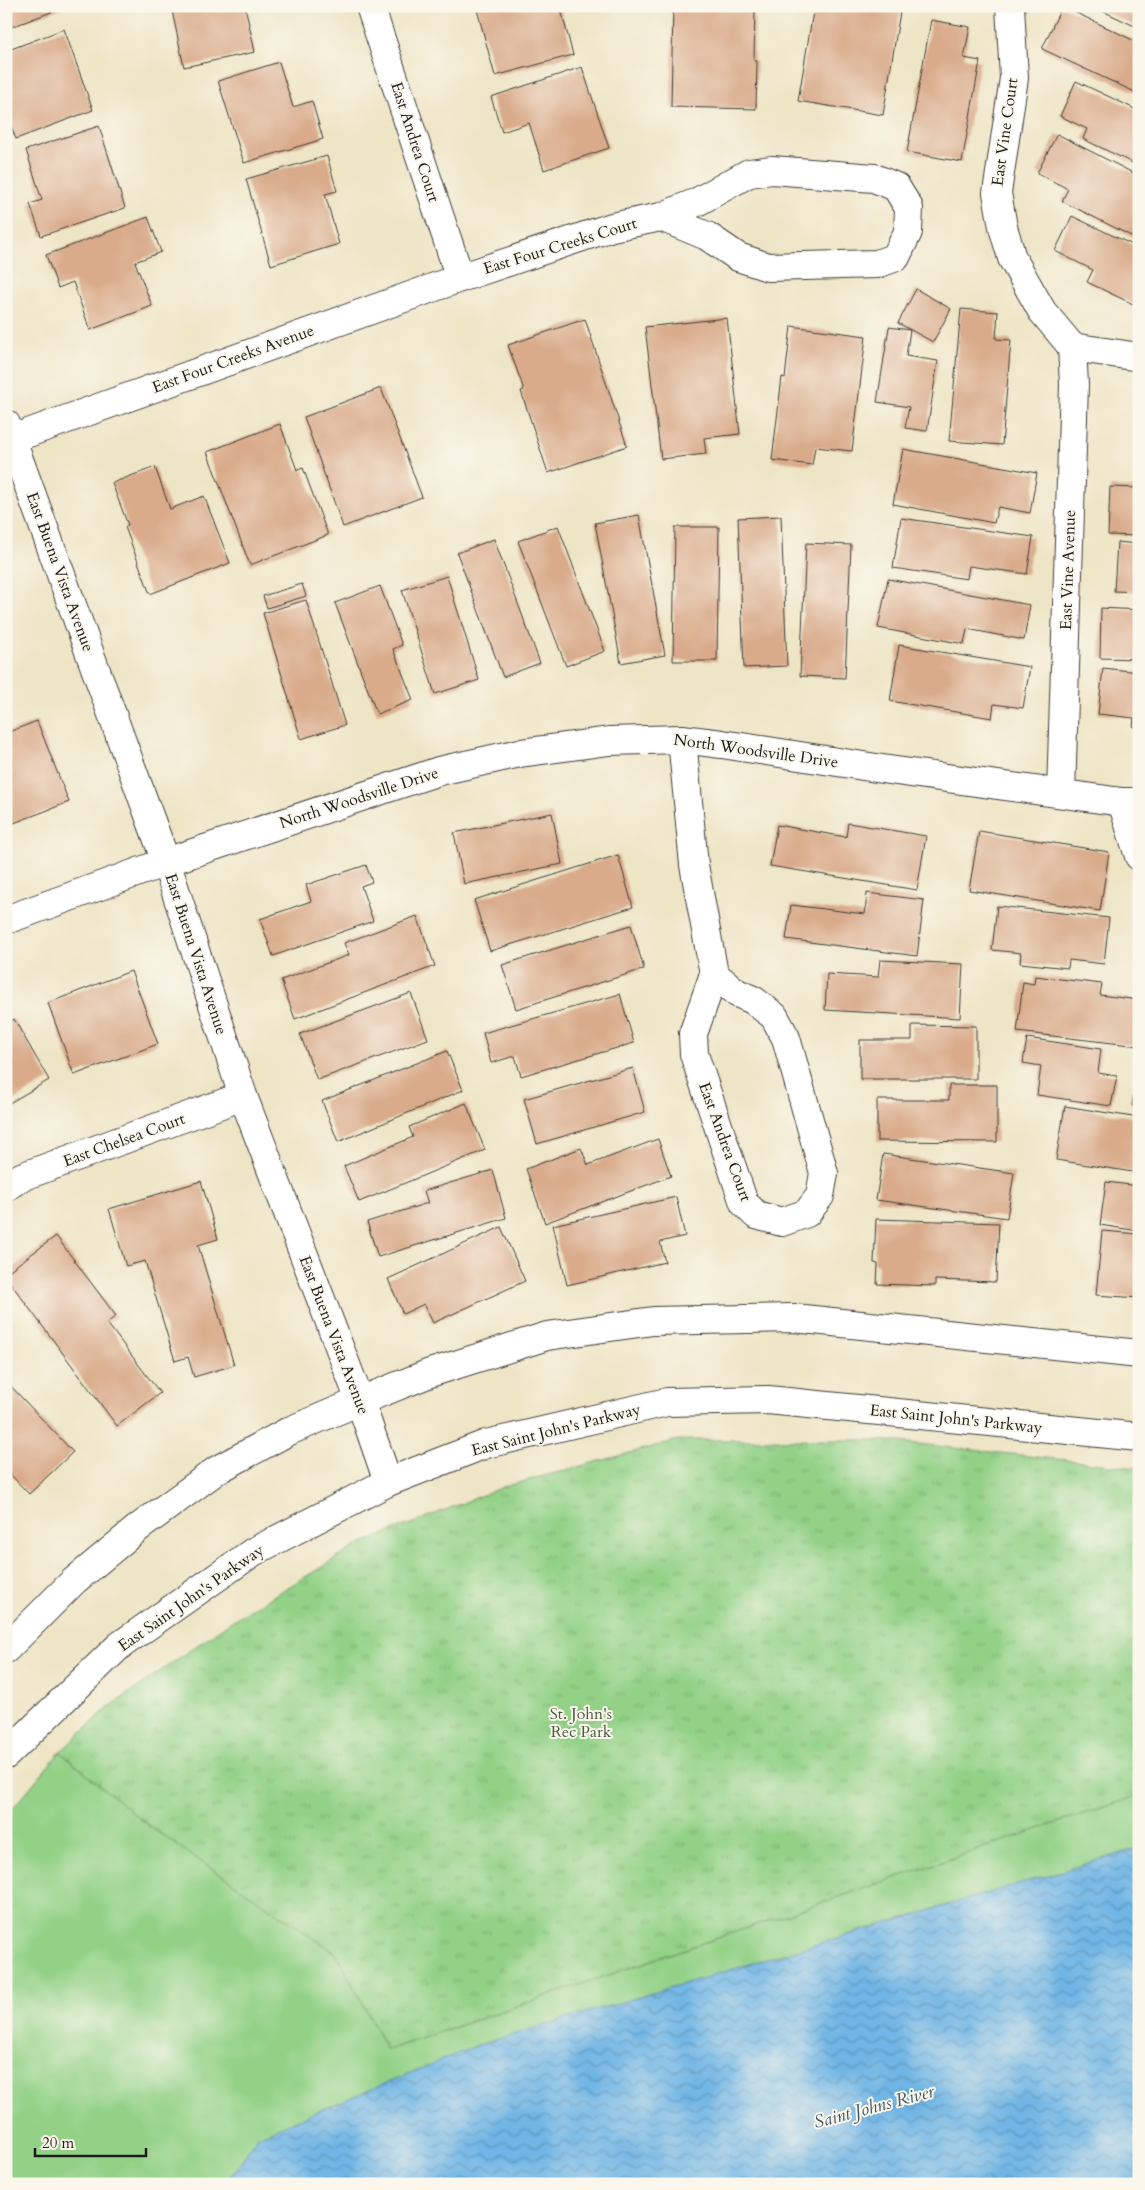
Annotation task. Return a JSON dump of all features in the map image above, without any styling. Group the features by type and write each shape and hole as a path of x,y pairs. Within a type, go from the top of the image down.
{"street":[{"name":"East Andrea Court","path":"370,6 460,278"},
{"name":"East Vine Court","path":"1008,10 1014,78 997,193 1003,228 1012,258 1042,311 1072,347"},
{"name":"East Four Creeks Court","path":"460,278 612,227 661,217 697,202 749,173 772,170 874,178 896,187 909,208 908,232 896,257 877,264 768,267 738,258 707,236 661,217"},
{"name":"East Four Creeks Avenue","path":"8,435 460,278"},
{"path":"1072,347 1139,357"},
{"name":"East Vine Avenue","path":"1061,793 1074,385 1072,347"},
{"name":"East Buena Vista Avenue","path":"8,435 166,862 243,1096 360,1402 388,1482"},
{"name":"East Andrea Court","path":"682,739 694,865 714,974 693,1034 694,1054 744,1203 756,1215 782,1222 807,1213 820,1196 824,1174 786,1038 774,1016 753,1000 737,993 714,974"},
{"name":"North Woodsville Drive","path":"6,920 166,862 439,771 520,753 609,741 682,739 1130,802"},
{"path":"1130,802 1139,856"},
{"name":"East Chelsea Court","path":"6,1187 21,1177 243,1096"},
{"path":"9,1640 81,1575 138,1528 217,1470 289,1431 430,1373 548,1336 653,1320 794,1318 1139,1354"},
{"name":"East Saint John's Parkway","path":"6,1755 119,1646 253,1552 388,1482 486,1444 667,1402 768,1400 1139,1437"}],"green space":[{"name":"St. John's Rec Park","path":"678,1440 881,1440 1139,1468 1139,1795 387,2050 336,1953 149,1826 60,1752 107,1709 230,1622 360,1544 503,1487"},
{"path":"60,1752 149,1826 336,1953 387,2050 1139,1795 1139,2184 6,2184 6,1816"}],"water":[{"name":"Saint Johns River","path":"1139,1848 1139,2184 226,2184 258,2136 478,2045"}],"building":[{"path":"6,6 61,6 62,8 6,29"},
{"path":"171,6 245,6 255,52 184,67"},
{"path":"476,6 560,6 573,55 495,76"},
{"path":"673,6 755,6 754,61 757,61 756,109 671,107"},
{"path":"814,6 901,6 883,115 798,101"},
{"path":"1062,6 1139,43 1139,94 1042,49"},
{"path":"1092,6 1139,6 1139,28"},
{"path":"931,20 970,27 964,58 980,61 962,162 907,152"},
{"path":"64,29 93,110 16,139 6,113 6,51"},
{"path":"279,62 293,107 312,101 323,139 244,163 218,81"},
{"path":"582,67 609,148 544,170 529,123 502,132 491,97"},
{"path":"1076,81 1139,111 1139,166 1083,139 1087,129 1060,116"},
{"path":"99,126 125,208 41,236 30,204 42,200 26,150"},
{"path":"1057,134 1139,176 1139,240 1062,201 1068,189 1037,173"},
{"path":"327,156 337,191 325,194 339,244 271,265 246,179"},
{"path":"1072,216 1139,248 1139,307 1087,282 1093,270 1055,251"},
{"path":"148,217 161,252 135,262 152,306 90,330 73,282 58,288 46,255"},
{"path":"916,289 951,309 933,342 898,323"},
{"path":"961,309 998,312 996,339 1011,340 1002,445 949,441"},
{"path":"727,318 740,434 704,438 706,454 661,459 645,327"},
{"path":"585,319 627,446 548,473 521,391 524,390 508,345"},
{"path":"791,326 866,336 852,451 815,447 812,465 772,460 782,377 785,378"},
{"path":"889,327 910,330 906,356 938,361 927,431 905,428 909,407 877,402"},
{"path":"381,388 422,497 343,527 304,417"},
{"path":"280,424 297,470 303,468 328,535 250,565 207,452"},
{"path":"903,449 1037,473 1030,513 998,507 994,523 893,504"},
{"path":"155,467 170,509 204,496 230,563 150,594 125,527 128,525 112,483"},
{"path":"1110,487 1139,488 1139,536 1108,535"},
{"path":"639,515 665,655 621,663 595,523"},
{"path":"781,516 787,666 744,668 738,518"},
{"path":"901,518 1033,537 1027,574 969,566 967,579 893,568"},
{"path":"558,526 605,651 566,666 518,541"},
{"path":"675,527 719,527 717,661 673,661"},
{"path":"494,539 540,663 503,677 457,553"},
{"path":"1117,542 1139,544 1139,592 1114,591"},
{"path":"806,543 851,545 845,678 800,676"},
{"path":"447,576 479,680 435,694 402,590"},
{"path":"888,579 1030,605 1024,640 967,629 964,644 878,628"},
{"path":"302,584 306,596 267,608 263,596"},
{"path":"380,586 402,645 393,649 413,700 377,714 335,603"},
{"path":"306,600 345,725 301,739 263,613"},
{"path":"1101,608 1139,610 1139,659 1100,658"},
{"path":"899,645 1030,667 1023,708 994,704 992,718 890,701"},
{"path":"1103,668 1139,672 1139,727 1133,727 1134,718 1098,714"},
{"path":"37,721 69,802 6,826 6,733"},
{"path":"552,813 562,864 464,884 454,833"},
{"path":"848,823 926,836 917,890 770,866 777,825 846,837"},
{"path":"979,831 1109,852 1100,911 969,890"},
{"path":"618,855 633,907 490,951 474,900"},
{"path":"366,865 372,882 361,886 373,921 273,956 260,919 311,901 306,885"},
{"path":"867,893 924,900 917,956 786,939 791,905 865,914"},
{"path":"997,906 1109,918 1104,964 1069,960 1068,968 1020,963 1021,953 992,950"},
{"path":"417,916 435,966 295,1019 281,980 349,955 344,943"},
{"path":"631,925 644,969 516,1009 502,965"},
{"path":"880,960 963,964 960,1018 825,1010 827,974 878,977"},
{"path":"131,971 158,1044 74,1075 48,1003"},
{"path":"1035,976 1102,984 1100,995 1139,1000 1139,1046 1017,1032 1023,982 1034,984"},
{"path":"411,993 428,1039 317,1080 300,1034"},
{"path":"620,994 634,1043 521,1076 515,1056 491,1063 483,1033"},
{"path":"14,1019 49,1080 6,1105 6,1023"},
{"path":"912,1025 976,1026 976,1079 860,1079 860,1040 912,1040"},
{"path":"1027,1038 1101,1049 1098,1073 1117,1076 1111,1106 1037,1095 1041,1066 1023,1063"},
{"path":"447,1051 463,1090 338,1142 322,1101"},
{"path":"633,1068 645,1112 537,1144 524,1099"},
{"path":"1137,1070 1139,1070 1139,1107 1132,1106"},
{"path":"949,1085 997,1085 997,1142 877,1141 877,1100 949,1100"},
{"path":"466,1103 485,1150 359,1202 344,1166 413,1137 409,1127"},
{"path":"1065,1106 1139,1118 1139,1173 1056,1160"},
{"path":"658,1139 671,1176 545,1223 526,1169 581,1148 588,1165"},
{"path":"883,1154 1014,1173 1007,1218 876,1200"},
{"path":"493,1170 506,1218 378,1257 367,1222 428,1203 424,1191"},
{"path":"201,1181 218,1239 198,1245 234,1365 194,1377 188,1357 175,1361 145,1261 126,1266 109,1209"},
{"path":"1106,1182 1139,1186 1139,1231 1100,1225"},
{"path":"676,1197 685,1236 660,1242 665,1262 567,1285 553,1225"},
{"path":"876,1219 999,1223 996,1282 935,1280 935,1286 877,1284 878,1264 874,1263"},
{"path":"501,1227 525,1281 433,1323 424,1304 403,1314 388,1279"},
{"path":"1102,1231 1139,1234 1139,1298 1096,1295"},
{"path":"56,1236 116,1316 107,1323 160,1393 117,1426 6,1277 6,1273"},
{"path":"6,1381 73,1452 29,1494 6,1470"}]}
